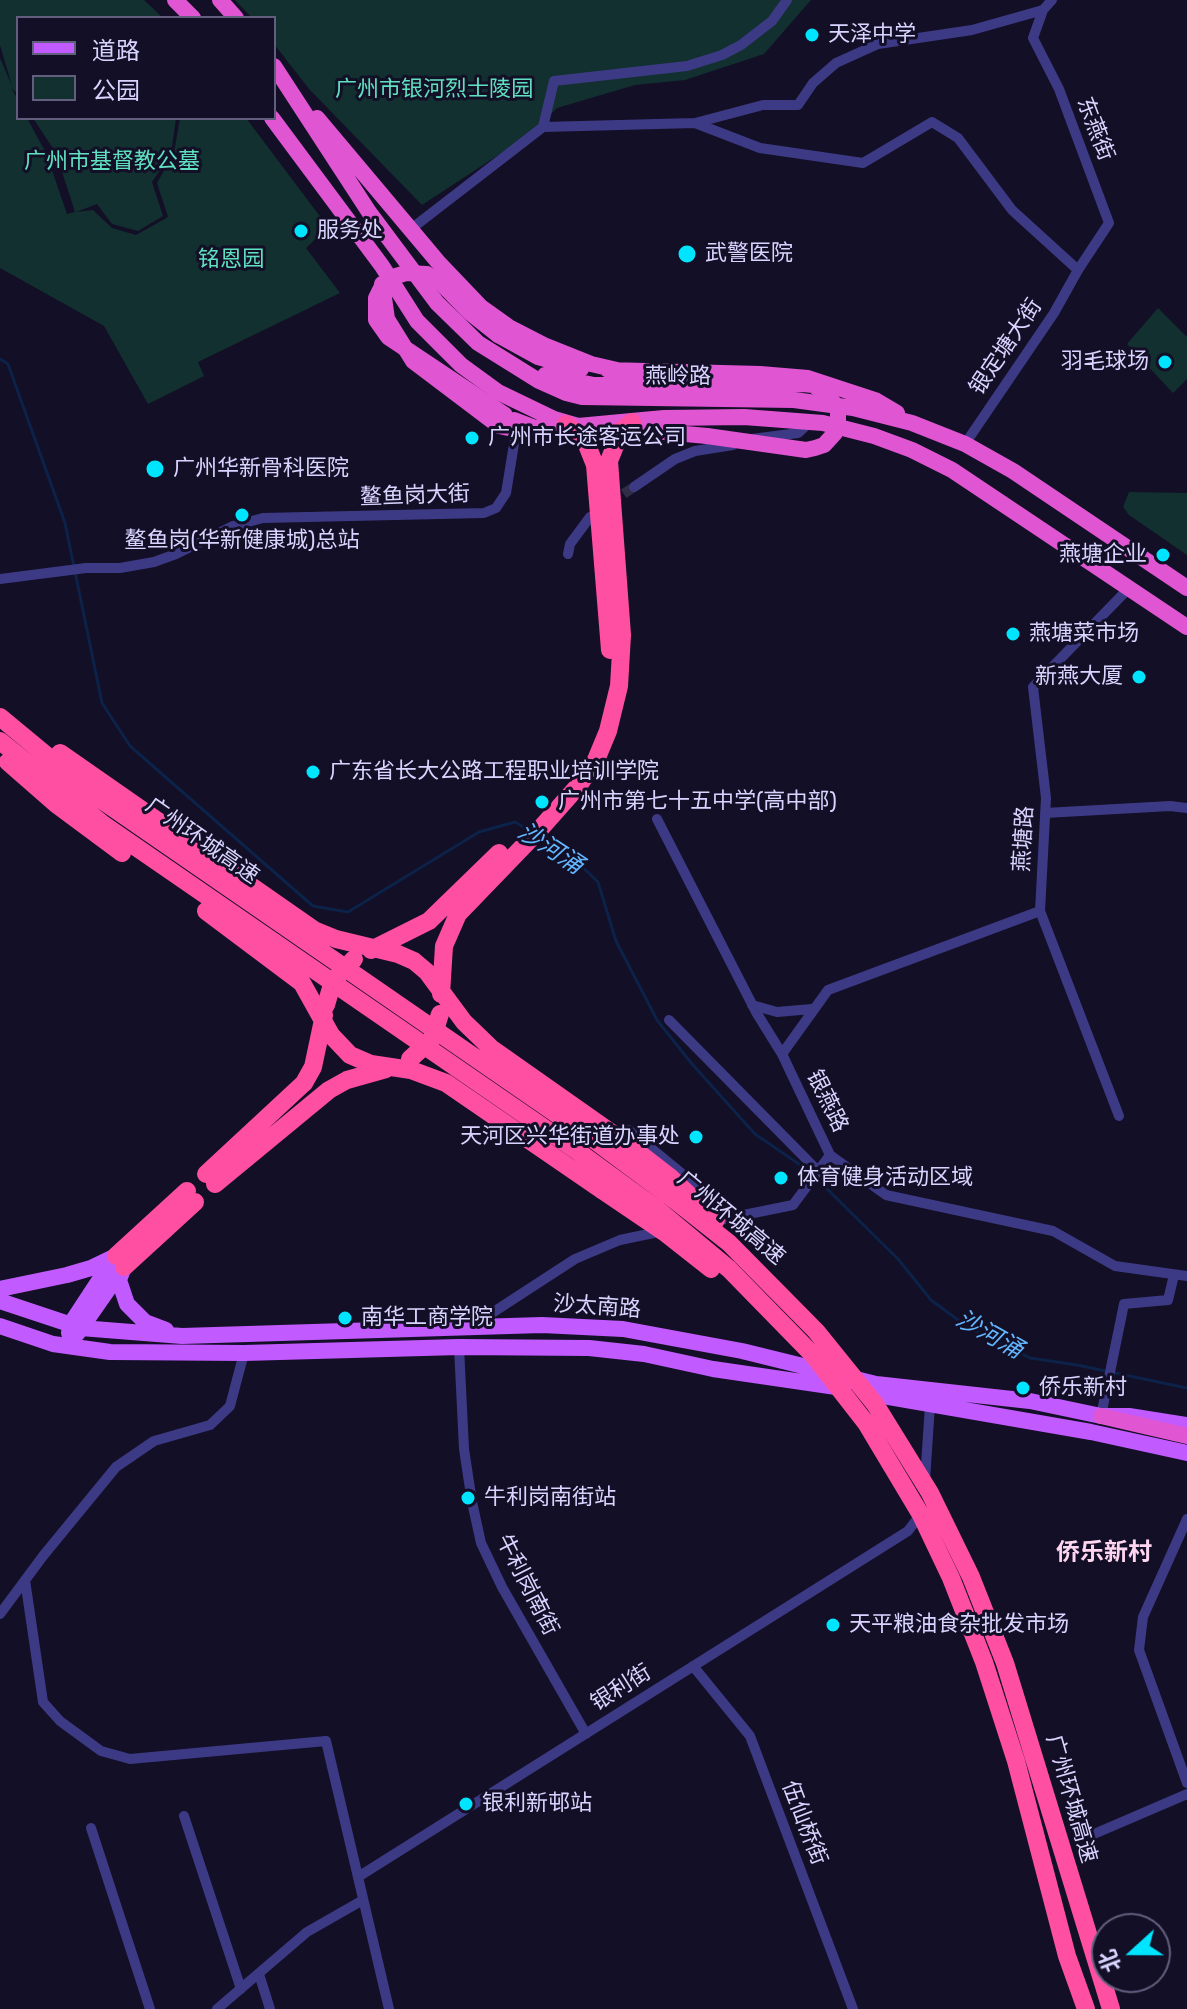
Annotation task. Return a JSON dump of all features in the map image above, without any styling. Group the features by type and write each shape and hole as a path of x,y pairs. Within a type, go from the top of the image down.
{"highway":[{"path":"175,0 191,16"},
{"path":"220,0 234,16"},
{"path":"277,70 467,294 495,319 546,346 591,364 617,370"},
{"name":"燕岭路","path":"277,70 369,212 437,303 470,337 539,381 582,397 794,400 853,408 912,423 965,444 1013,471 1187,588"},
{"name":"燕岭路","path":"273,120 382,266 417,321 461,365 498,392 566,424 598,426 664,418 718,417 810,422 874,436 952,470 1187,627"},
{"path":"382,266 387,319 413,361 499,426 513,429 522,424"},
{"path":"347,1080 408,1066 432,1039 440,1014 437,986 444,946 458,914 573,792 600,751 615,708 620,675 622,620 612,580 595,465 585,440 566,424 535,428 522,424 388,337 376,320 375,305 378,292 387,281 413,272 427,274 440,282 469,312 498,335 538,357 562,365 580,369 808,378 875,400 912,423"},
{"path":"379,1066 321,1095 210,1179 304,1083 313,1067 321,1010 333,981 354,959 416,929 446,906 553,800 591,748 602,719 609,684 612,580 609,461 621,431 632,422 648,429 806,450 824,445 835,433 838,424 835,402 821,389 803,384 575,383 512,364"},
{"path":"0,705 87,773 291,915 322,934 398,954 419,964 464,1022 491,1048 670,1177 749,1253 833,1350"},
{"name":"广州环城高速","path":"0,717 72,777 110,817"},
{"name":"广州环城高速","path":"0,741 576,1150 729,1243 833,1350 881,1413 914,1464 951,1533 983,1606 1018,1704 1111,2009"},
{"path":"0,755 34,787 87,828 302,983 339,1044 355,1058 379,1066 408,1066 458,1090 688,1249 800,1346 839,1388"},
{"path":"343,940 373,941 416,929"},
{"path":"444,946 449,989 464,1022"},
{"path":"354,959 375,952 398,954"},
{"path":"120,1261 191,1196"},
{"name":"广州环城高速","path":"665,1204 695,1239 747,1285 839,1388 866,1423 901,1479 942,1556 965,1611 1012,1751 1067,1956 1086,2009"},
{"path":"1101,1416 1187,1436"}],"main road":[{"path":"0,1289 120,1261"},
{"path":"69,1347 75,1326 120,1261"},
{"path":"120,1261 121,1292 134,1314 145,1322 182,1336"},
{"name":"沙太南路","path":"0,1301 75,1326 182,1336 561,1325 623,1329 766,1357 795,1357 871,1371 914,1388 1030,1401 1101,1416"},
{"name":"沙太南路","path":"0,1326 69,1347 126,1352 244,1353 459,1347 620,1351 772,1377 802,1390 887,1409 930,1405"},
{"path":"126,1333 126,1352"},
{"path":"930,1405 1075,1429 1187,1453"},
{"path":"1101,1416 1129,1416 1187,1425"}],"street":[{"path":"543,127 554,81 687,66 722,55 741,45 772,21 787,0"},
{"path":"411,229 543,127 695,123 763,105 798,105 813,83 836,63 878,44 972,30 1043,10 1052,0"},
{"name":"东燕街","path":"1043,10 1033,38 1059,89 1109,223 1078,270"},
{"path":"695,123 760,148 863,163 932,122 958,138 1012,210 1078,270"},
{"name":"银定塘大街","path":"965,444 1054,313 1078,270"},
{"path":"634,487 675,459 695,451 763,436 798,433 810,422"},
{"name":"鳌鱼岗大街","path":"0,579 154,562 245,522 277,516 358,518 484,513 496,508 506,493 514,444 522,424"},
{"path":"568,554 570,544 590,517"},
{"name":"燕塘路","path":"1119,1116 1040,911 1045,813 1033,687 1128,589"},
{"path":"1045,813 1170,806 1187,808"},
{"path":"657,819 752,1005 782,1054"},
{"name":"银燕路","path":"470,1327 598,1247 642,1235 793,1205 830,1155 782,1054 812,1009 828,990 1040,911"},
{"path":"752,1005 777,1012 812,1009"},
{"path":"669,1020 818,1171"},
{"path":"629,1130 735,1217"},
{"path":"830,1155 886,1195 1053,1231 1115,1266 1187,1276"},
{"path":"1101,1416 1124,1304 1168,1300 1174,1275"},
{"name":"牛利岗南街","path":"459,1347 464,1449 481,1543 502,1587 586,1734"},
{"path":"0,1614 116,1467 154,1441 210,1425 230,1406 244,1353"},
{"name":"银利街","path":"358,1877 913,1527 922,1510 930,1405"},
{"path":"1187,1519 1143,1617 1139,1650 1187,1783"},
{"path":"25,1580 43,1702 60,1721 101,1751 130,1759 326,1741 389,2009"},
{"name":"伍仙桥街","path":"693,1666 750,1736 853,2009"},
{"path":"1087,1837 1187,1794"},
{"path":"184,1816 241,1989"},
{"path":"91,1828 150,2009"},
{"path":"217,2009 307,1932 363,1900"},
{"path":"259,1974 270,2009"}],"green space":[{"name":"铭恩园","path":"0,0 144,0 161,16 16,16 16,93 11,87 16,96 16,120 28,120 46,153 67,214 75,212 56,153 34,120 176,120 171,154 152,182 163,216 138,231 112,224 97,204 76,212 93,210 112,228 136,235 168,217 157,183 174,153 180,120 248,120 328,227 306,248 340,293 198,362 204,376 148,404 104,326 0,268 0,58 12,86 0,45"},
{"name":"广州市银河烈士陵园","path":"235,0 811,0 764,54 685,80 635,85 557,108 532,133 422,205 309,89 276,47 276,16 250,16"},
{"name":"羽毛球场","path":"1158,308 1187,337 1187,379 1173,393 1127,344"},
{"path":"1129,492 1187,493 1187,555 1129,515 1123,507"}],"waterway":[{"name":"沙河涌","path":"0,359 8,364 65,523 102,703 130,746 313,906 348,912 479,832 515,822 530,831"},
{"name":"沙河涌","path":"540,837 571,856 598,882 616,941 657,1020 692,1064 755,1134 812,1173"},
{"name":"沙河涌","path":"817,1179 898,1259 931,1300 969,1328 1030,1358 1187,1388"}],"tunnel":[{"path":"611,502 634,487"}],"place":[{"name":"天泽中学","path":"812,35"},
{"name":"服务处","path":"301,231"},
{"name":"武警医院","path":"687,254"},
{"name":"羽毛球场","path":"1165,362"},
{"name":"广州市长途客运公司","path":"472,438"},
{"name":"广州华新骨科医院","path":"155,469"},
{"name":"鳌鱼岗(华新健康城)总站","path":"242,515"},
{"name":"燕塘企业","path":"1163,555"},
{"name":"燕塘菜市场","path":"1013,634"},
{"name":"新燕大厦","path":"1139,677"},
{"name":"广东省长大公路工程职业培训学院","path":"313,772"},
{"name":"广州市第七十五中学(高中部)","path":"542,802"},
{"name":"天河区兴华街道办事处","path":"696,1137"},
{"name":"体育健身活动区域","path":"781,1178"},
{"name":"南华工商学院","path":"345,1318"},
{"name":"侨乐新村","path":"1023,1388"},
{"name":"牛利岗南街站","path":"468,1498"},
{"name":"天平粮油食杂批发市场","path":"833,1625"},
{"name":"银利新邨站","path":"466,1804"}],"district":[{"name":"侨乐新村","path":"1104,1553"}],"park label":[{"name":"广州市基督教公墓","path":"112,162"}]}
